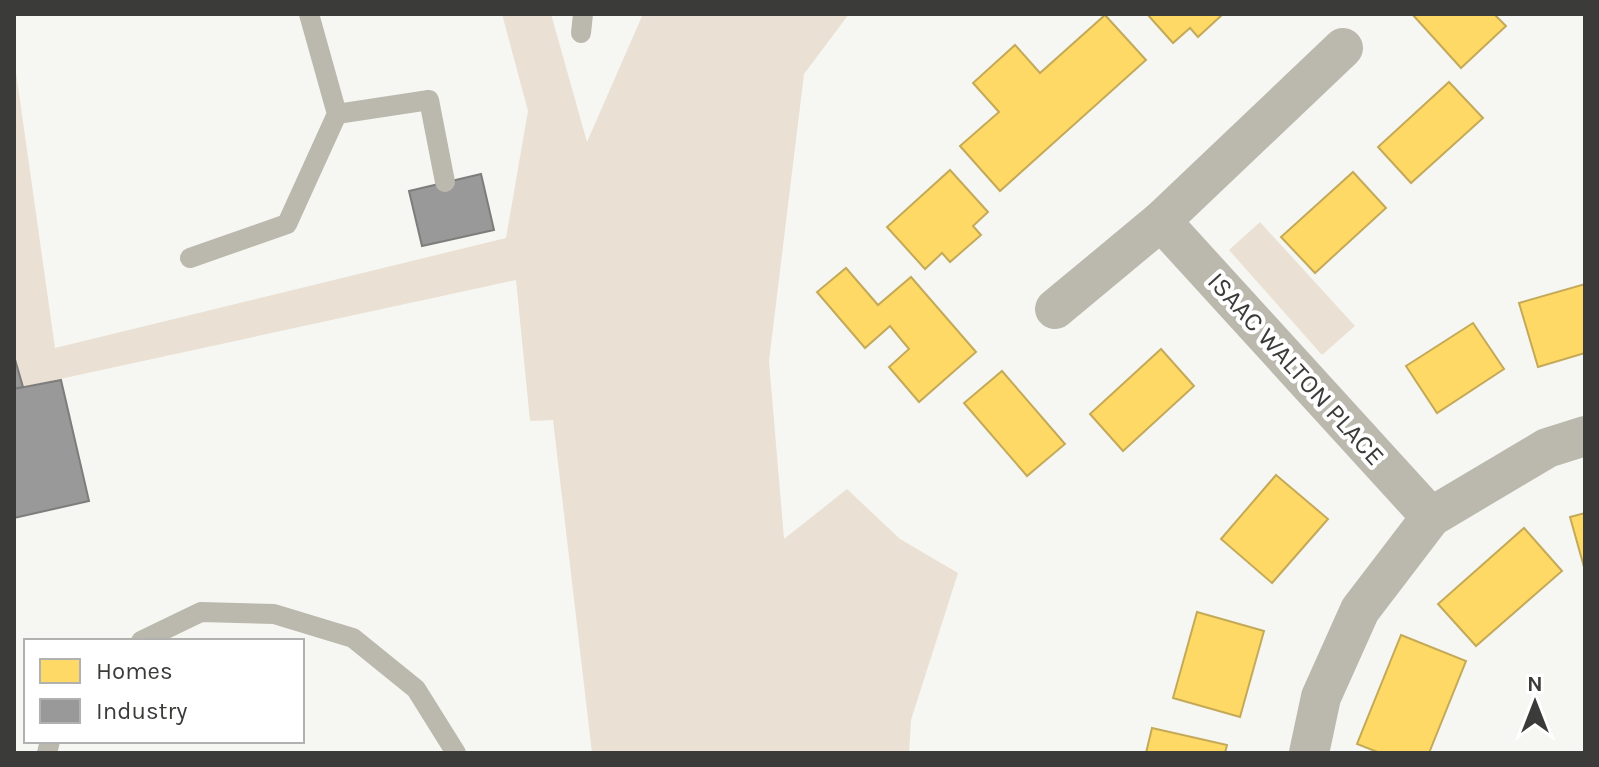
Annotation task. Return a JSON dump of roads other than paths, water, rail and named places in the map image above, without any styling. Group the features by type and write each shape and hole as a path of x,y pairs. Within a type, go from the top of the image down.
{"street":[{"path":"1055,309 1161,221 1343,48"},
{"name":"ISAAC WALTON PLACE","path":"1161,221 1431,517"},
{"path":"1309,753 1321,697 1360,610 1431,517 1547,448 1585,436"}],"lane":[{"path":"190,258 287,224 337,114 309,14"},
{"path":"337,114 429,100 445,182"},
{"path":"145,639 201,612 274,614 353,638 416,689 456,753"}]}
